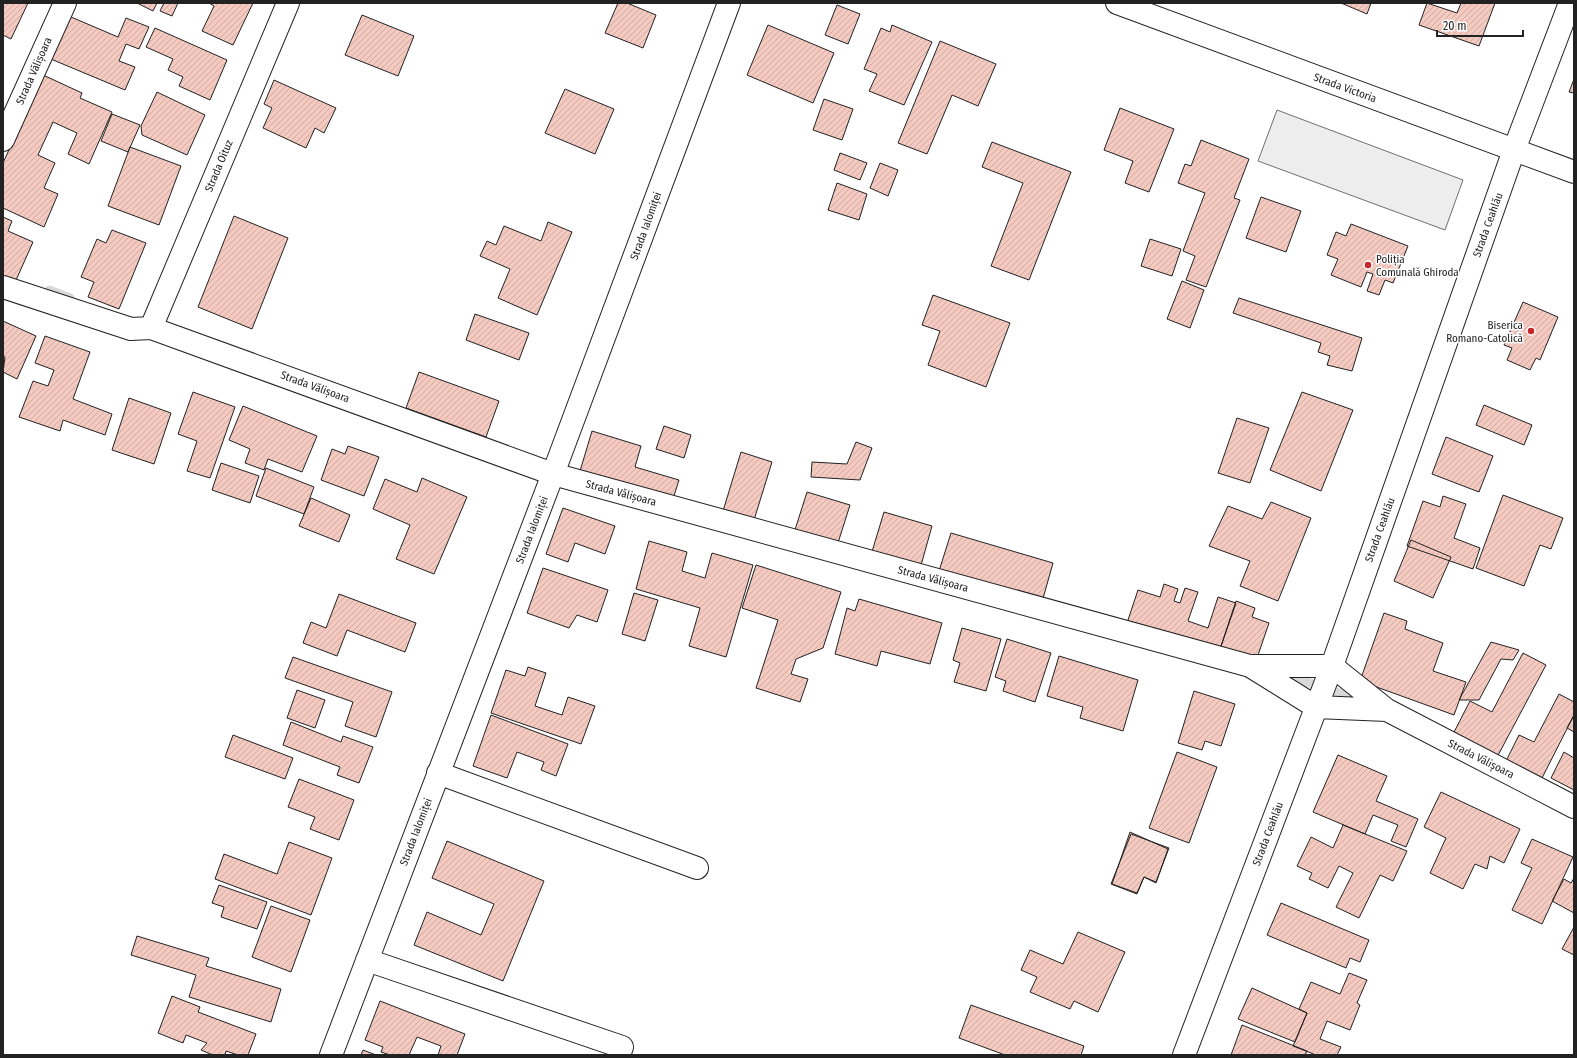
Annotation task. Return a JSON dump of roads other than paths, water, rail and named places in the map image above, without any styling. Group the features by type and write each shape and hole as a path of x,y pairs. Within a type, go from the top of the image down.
{"street":[{"name":"Strada Vălișoara","path":"3,140 65,3"},
{"name":"Strada Oituz","path":"151,328 288,3"},
{"name":"Strada Ialomiței","path":"331,1055 553,474 729,3"},
{"name":"Strada Victoria","path":"1117,3 1574,172"},
{"name":"Strada Ceahlău","path":"1184,1055 1330,669 1514,150 1570,3"},
{"name":"Strada Vălișoara","path":"3,287 131,329 151,328 553,474 1250,666 1330,669 1387,710 1574,807"},
{"name":"Strada Vălișoara","path":"1250,666 1317,704 1387,710"},
{"path":"438,773 697,868"},
{"path":"367,960 622,1047 620,1055"}],"waterway":[{"path":"49,290 70,298"},
{"path":"1280,673 1363,701"}],"place":[{"name":"Poliția Comunală Ghiroda","path":"1368,265"},
{"name":"Biserica Romano-Catolică","path":"1531,331"}]}
